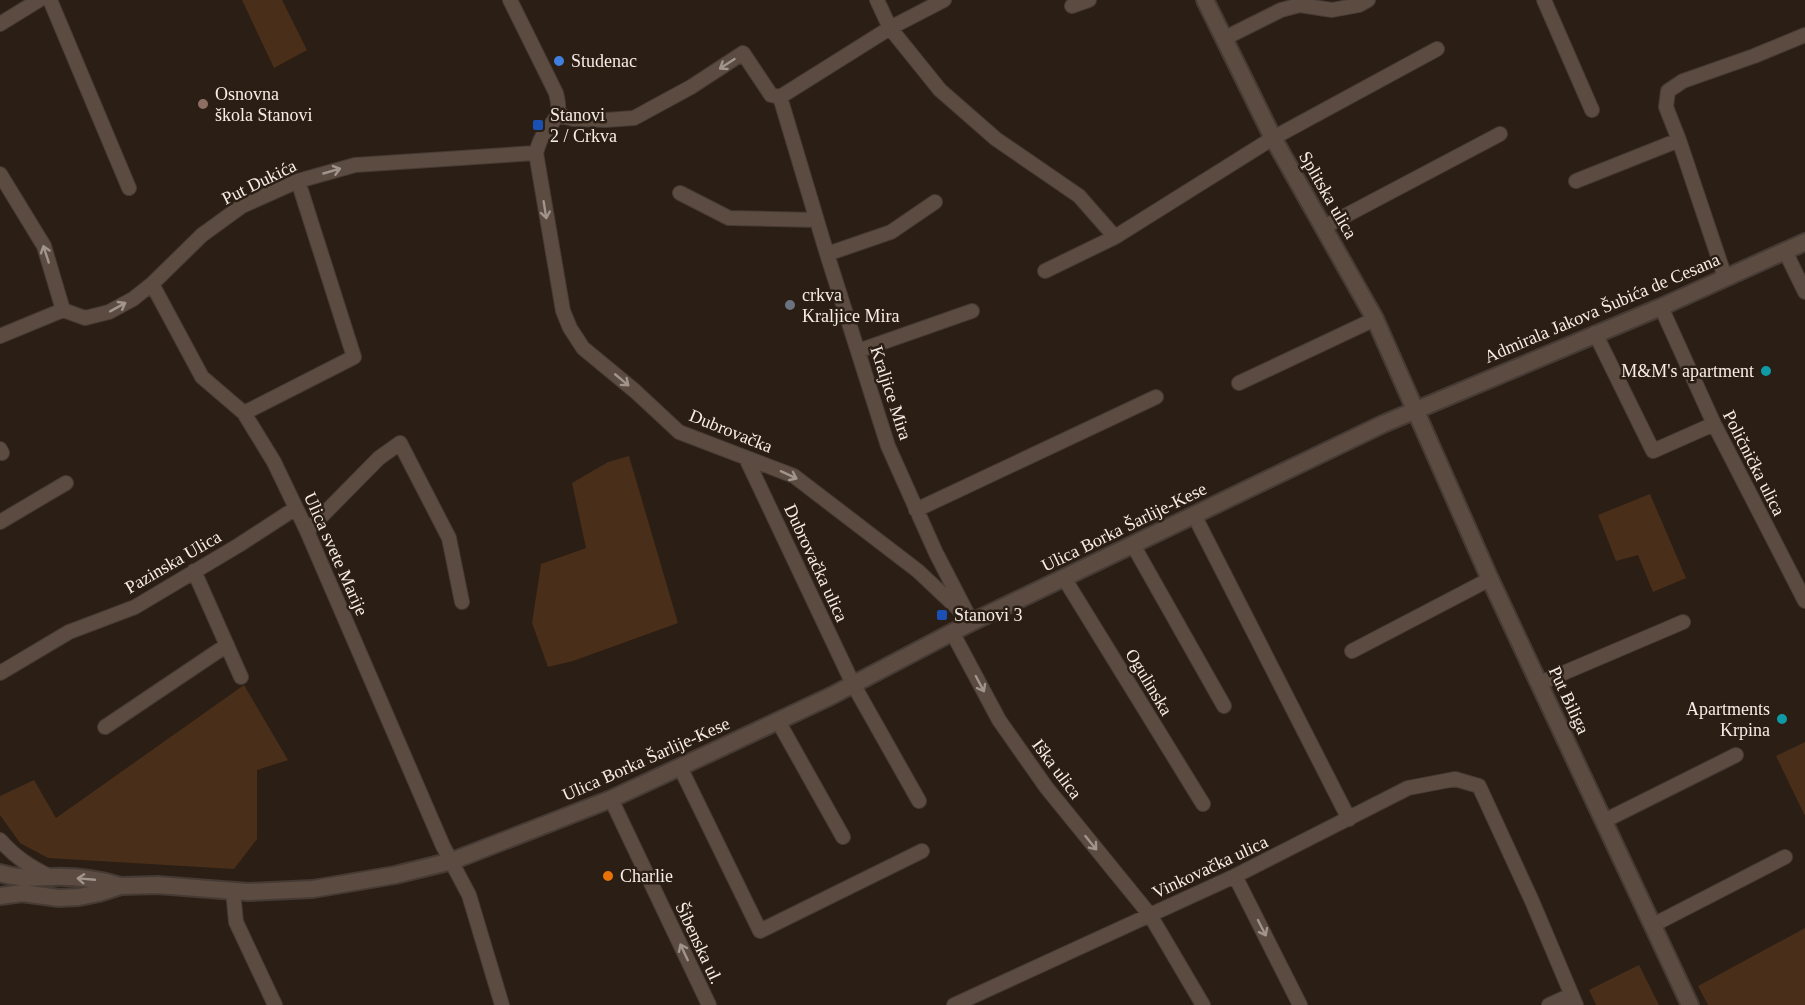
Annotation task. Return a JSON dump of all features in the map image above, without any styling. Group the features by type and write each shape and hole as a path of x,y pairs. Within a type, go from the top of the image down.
{"street":[{"path":"0,24 39,0"},
{"path":"50,0 129,188"},
{"path":"510,0 556,93 559,104 558,115 552,126 544,133 536,153"},
{"path":"877,0 890,28 940,90 996,139 1079,196 1115,237"},
{"path":"558,115 573,119 634,118 691,87 743,53 771,95 780,97 890,28 944,0"},
{"path":"1072,6 1089,0"},
{"name":"Splitska ulica","path":"1205,0 1273,138 1375,319 1414,410"},
{"path":"1223,39 1281,10 1300,5 1332,10 1359,5 1368,0"},
{"path":"1544,0 1592,110"},
{"path":"1725,277 1666,107 1668,91 1683,81 1805,35"},
{"path":"1045,271 1115,237 1273,138 1437,49"},
{"name":"Kraljice Mira","path":"780,97 888,446 936,553 972,622"},
{"path":"1323,227 1500,134"},
{"path":"1576,181 1679,140"},
{"name":"Put Dukića","path":"63,310 85,318 109,312 133,299 152,285 202,235 242,206 298,181 355,165 536,153"},
{"name":"Dubrovačka","path":"536,153 563,311 570,328 583,348 679,432 794,476 918,572 972,622"},
{"path":"0,174 44,246 63,310 0,336"},
{"path":"244,413 354,357 298,181"},
{"path":"680,193 729,218 817,220"},
{"path":"827,254 891,232 935,202"},
{"name":"Admirala Jakova Šubića de Cesana","path":"1414,410 1661,307 1805,242"},
{"path":"1785,251 1805,292"},
{"name":"Ulica svete Marije","path":"152,285 202,377 244,413 274,462 307,531 443,846 469,895 502,1005"},
{"name":"Poličnička ulica","path":"1661,307 1714,424 1805,601"},
{"path":"858,351 972,311"},
{"path":"1239,383 1375,319"},
{"path":"1595,333 1653,451 1714,424"},
{"path":"916,510 1156,397"},
{"name":"Ulica Borka Šarlije-Kese","path":"121,886 158,885 233,891 313,889 395,875 452,861 611,799 680,767 853,684 972,622 1414,410"},
{"name":"Put Biliga","path":"1414,410 1490,579 1690,1005"},
{"path":"307,531 379,458 400,444 449,538 462,602"},
{"name":"Dubrovačka ulica","path":"746,458 853,684"},
{"path":"0,522 66,483"},
{"name":"Pazinska Ulica","path":"0,673 69,632 135,607 296,508"},
{"path":"1194,515 1349,819"},
{"path":"1133,545 1224,706"},
{"path":"194,572 241,677"},
{"name":"Ogulinska","path":"1064,578 1203,804"},
{"path":"1352,651 1490,579"},
{"path":"1540,683 1683,622"},
{"name":"Iška ulica","path":"952,632 999,720 1046,787 1150,915 1203,1005"},
{"path":"105,727 227,645"},
{"path":"853,684 919,801"},
{"path":"778,721 843,837"},
{"path":"1604,821 1736,755"},
{"path":"680,767 760,931 922,851"},
{"name":"Vinkovačka ulica","path":"954,1005 983,999 1150,915 1235,876 1408,788 1455,780 1479,786 1532,901 1573,1000"},
{"name":"Šibenska ul.","path":"611,799 709,1005"},
{"path":"0,840 15,856 31,868 51,877"},
{"path":"1653,925 1785,857"},
{"path":"0,873 24,879 88,878 121,886"},
{"path":"1235,876 1299,1005"},
{"path":"0,896 22,893 59,898 79,897 121,886"},
{"path":"233,891 236,922 275,1005"},
{"path":"1549,1005 1573,1000"}],"shaded area":[{"path":"242,0 282,0 307,50 274,68"},
{"path":"629,456 678,623 573,661 548,667 532,623 541,564 586,548 572,483 608,462"},
{"path":"1650,494 1686,578 1653,592 1638,555 1616,561 1598,515"},
{"path":"244,685 288,760 257,770 257,839 234,869 48,858 20,843 0,815 0,796 34,780 56,818"},
{"path":"1805,742 1805,816 1776,756"},
{"path":"1805,928 1805,1005 1708,1005 1698,986"},
{"path":"1639,965 1659,1005 1596,1005 1589,990"}],"place":[{"name":"Studenac","path":"559,61"},
{"name":"Osnovna škola Stanovi","path":"203,104"},
{"name":"Stanovi 2 / Crkva","path":"538,125"},
{"name":"crkva Kraljice Mira","path":"790,305"},
{"name":"M&M's apartment","path":"1766,371"},
{"name":"Stanovi 3","path":"942,615"},
{"name":"Apartments Krpina","path":"1782,719"},
{"name":"Charlie","path":"608,876"}]}
